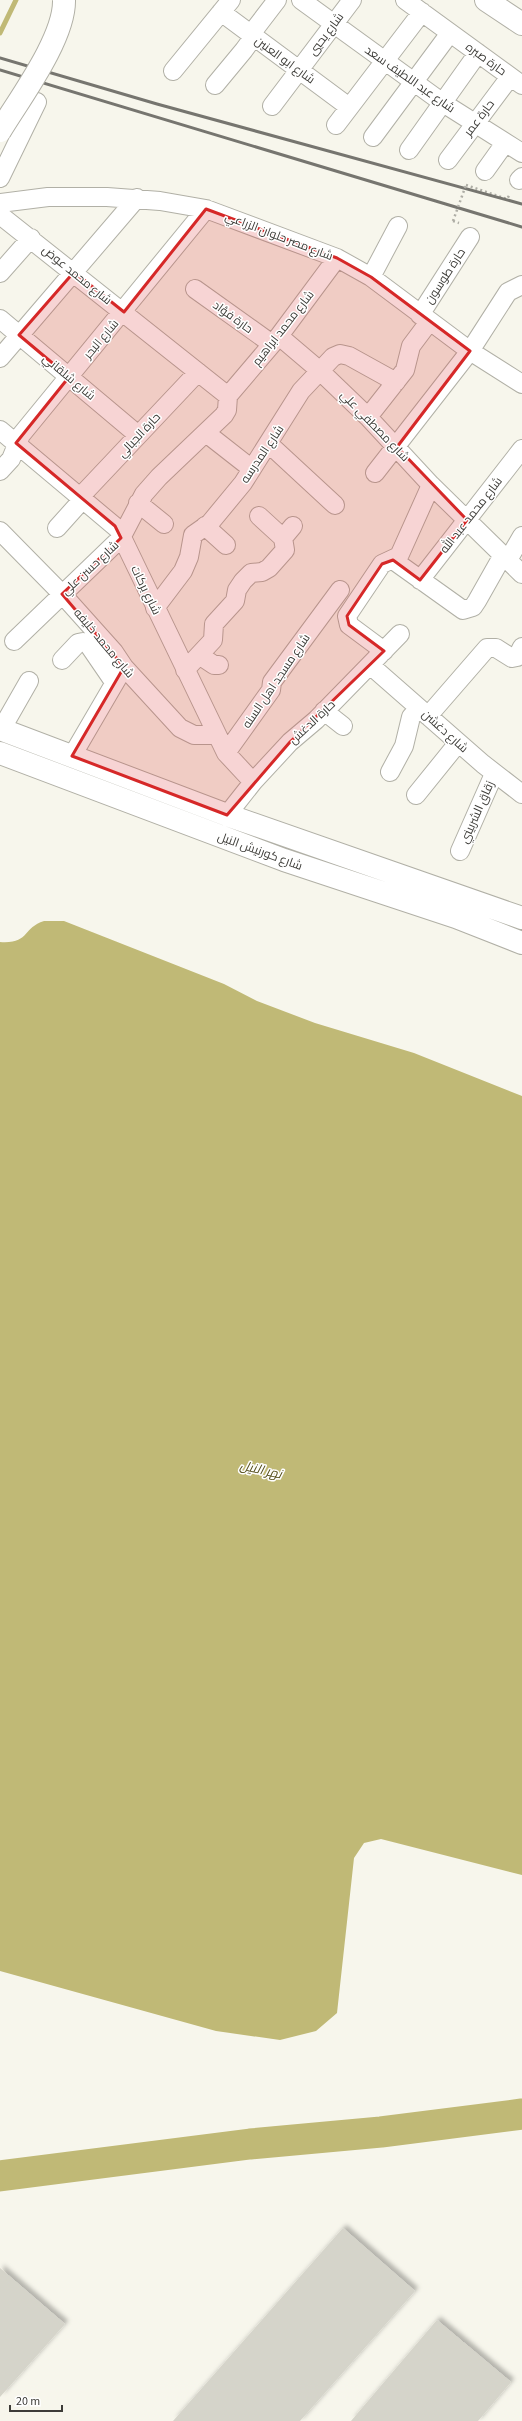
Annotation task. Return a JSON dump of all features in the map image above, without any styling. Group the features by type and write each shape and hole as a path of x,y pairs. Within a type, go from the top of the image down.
{"main road":[{"path":"0,131 49,48 62,17 64,0"},
{"path":"492,4 522,24"},
{"name":"شارع كورنيش النيل","path":"1,730 227,815 522,918"},
{"name":"شارع كورنيش النيل","path":"0,753 284,860 456,917 522,943"}],"street":[{"path":"215,85 244,50 249,43 251,34 277,0"},
{"name":"شارع عبد اللطيف سعد","path":"302,0 442,103 522,153"},
{"name":"شارع يحيي","path":"272,106 352,0"},
{"path":"373,138 450,33 405,0"},
{"path":"173,72 226,6"},
{"name":"شارع ابو العنين","path":"226,6 251,34 349,107"},
{"path":"336,125 383,60 422,12"},
{"name":"حارة صبره","path":"450,33 516,81"},
{"path":"409,150 478,53"},
{"name":"حارة عمر","path":"448,160 475,124 516,81"},
{"path":"0,178 37,102"},
{"path":"485,171 505,143"},
{"name":"شارع مصر حلوان الزراعي","path":"0,203 48,197 136,198 206,209 337,258 371,277 470,351 522,384"},
{"path":"0,358 136,198"},
{"name":"شارع البحر","path":"0,471 11,459 16,443 124,312 206,209"},
{"name":"شارع محمد عوض","path":"0,215 74,272 228,396"},
{"path":"371,277 398,226"},
{"path":"0,273 31,238"},
{"name":"حارة طوسون","path":"368,417 408,366 411,346 470,238"},
{"name":"شارع محمد ابراهيم","path":"228,396 275,340 337,258"},
{"path":"375,473 397,447 470,351 508,292 522,284"},
{"name":"حارة فؤاد","path":"195,289 275,340"},
{"name":"شارع شلقاني","path":"0,319 138,435"},
{"name":"شارع مصطفي علي","path":"275,340 319,370 368,417 431,485 522,574"},
{"name":"شارع المدرسه","path":"155,608 183,571 189,557 194,535 205,526 252,469 301,391 319,370 333,357 340,354 349,356 396,382"},
{"name":"حارة الجبالي","path":"57,528 138,435 198,372"},
{"name":"شارع حسن علي","path":"14,641 121,538 138,503 159,477 206,433 227,410 228,396"},
{"name":"شارع بركات","path":"0,430 115,526 226,753 253,782"},
{"path":"206,433 252,469"},
{"path":"269,444 335,505"},
{"name":"شارع محمد عبد الله","path":"420,580 522,449"},
{"path":"384,651 349,625 347,616 382,564 393,560 402,552 431,485"},
{"path":"138,503 164,524"},
{"path":"185,670 213,640 214,624 235,601 237,590 243,581 251,573 262,572 269,568 285,550 288,532 259,516"},
{"path":"205,526 226,545"},
{"path":"393,560 463,610 468,609 477,601 522,536"},
{"name":"شارع محمد خليفه","path":"3,541 62,594 114,652 124,666 185,732 194,735 217,735"},
{"name":"شارع مسجد اهل السنه","path":"226,753 271,690 272,682 340,590"},
{"name":"حارة الدغش","path":"227,815 253,782 290,742 324,711 400,634"},
{"path":"62,660 78,643 83,642 88,644 114,682"},
{"path":"390,772 404,746 411,717 424,712 487,648 496,648 512,658 517,657 522,647"},
{"path":"199,655 214,666 220,665"},
{"name":"شارع دغشن","path":"370,665 494,774 522,794"},
{"path":"72,756 124,666"},
{"path":"1,730 29,681"},
{"path":"324,711 343,726"},
{"path":"416,794 458,743"},
{"name":"زقاق الشربيني","path":"460,851 494,774"}],"path":[{"path":"453,221 466,185 507,199"}],"highlighted area":[{"path":"206,209 337,258 371,277 470,351 397,447 467,520 420,580 393,560 382,564 347,616 349,625 384,651 290,742 227,815 72,756 124,667 62,594 121,538 115,526 16,443 69,377 19,335 74,272 124,312"}],"water":[{"name":"نهر النيل","path":"44,921 64,921 224,984 257,1001 315,1023 414,1053 522,1096 522,1875 381,1839 364,1843 354,1858 337,2013 316,2031 280,2040 216,2031 0,1971 0,942 16,941 37,924"}],"building":[{"path":"343,2228 415,2291 300,2421 173,2421"},
{"path":"0,2268 65,2324 0,2397"},
{"path":"437,2320 511,2382 478,2421 351,2421"}],"waterway":[{"path":"0,33 16,0"},
{"path":"0,2176 250,2144 381,2132 522,2114"}],"railway":[{"path":"0,58 157,104 522,204"},
{"path":"0,70 522,227"}]}
